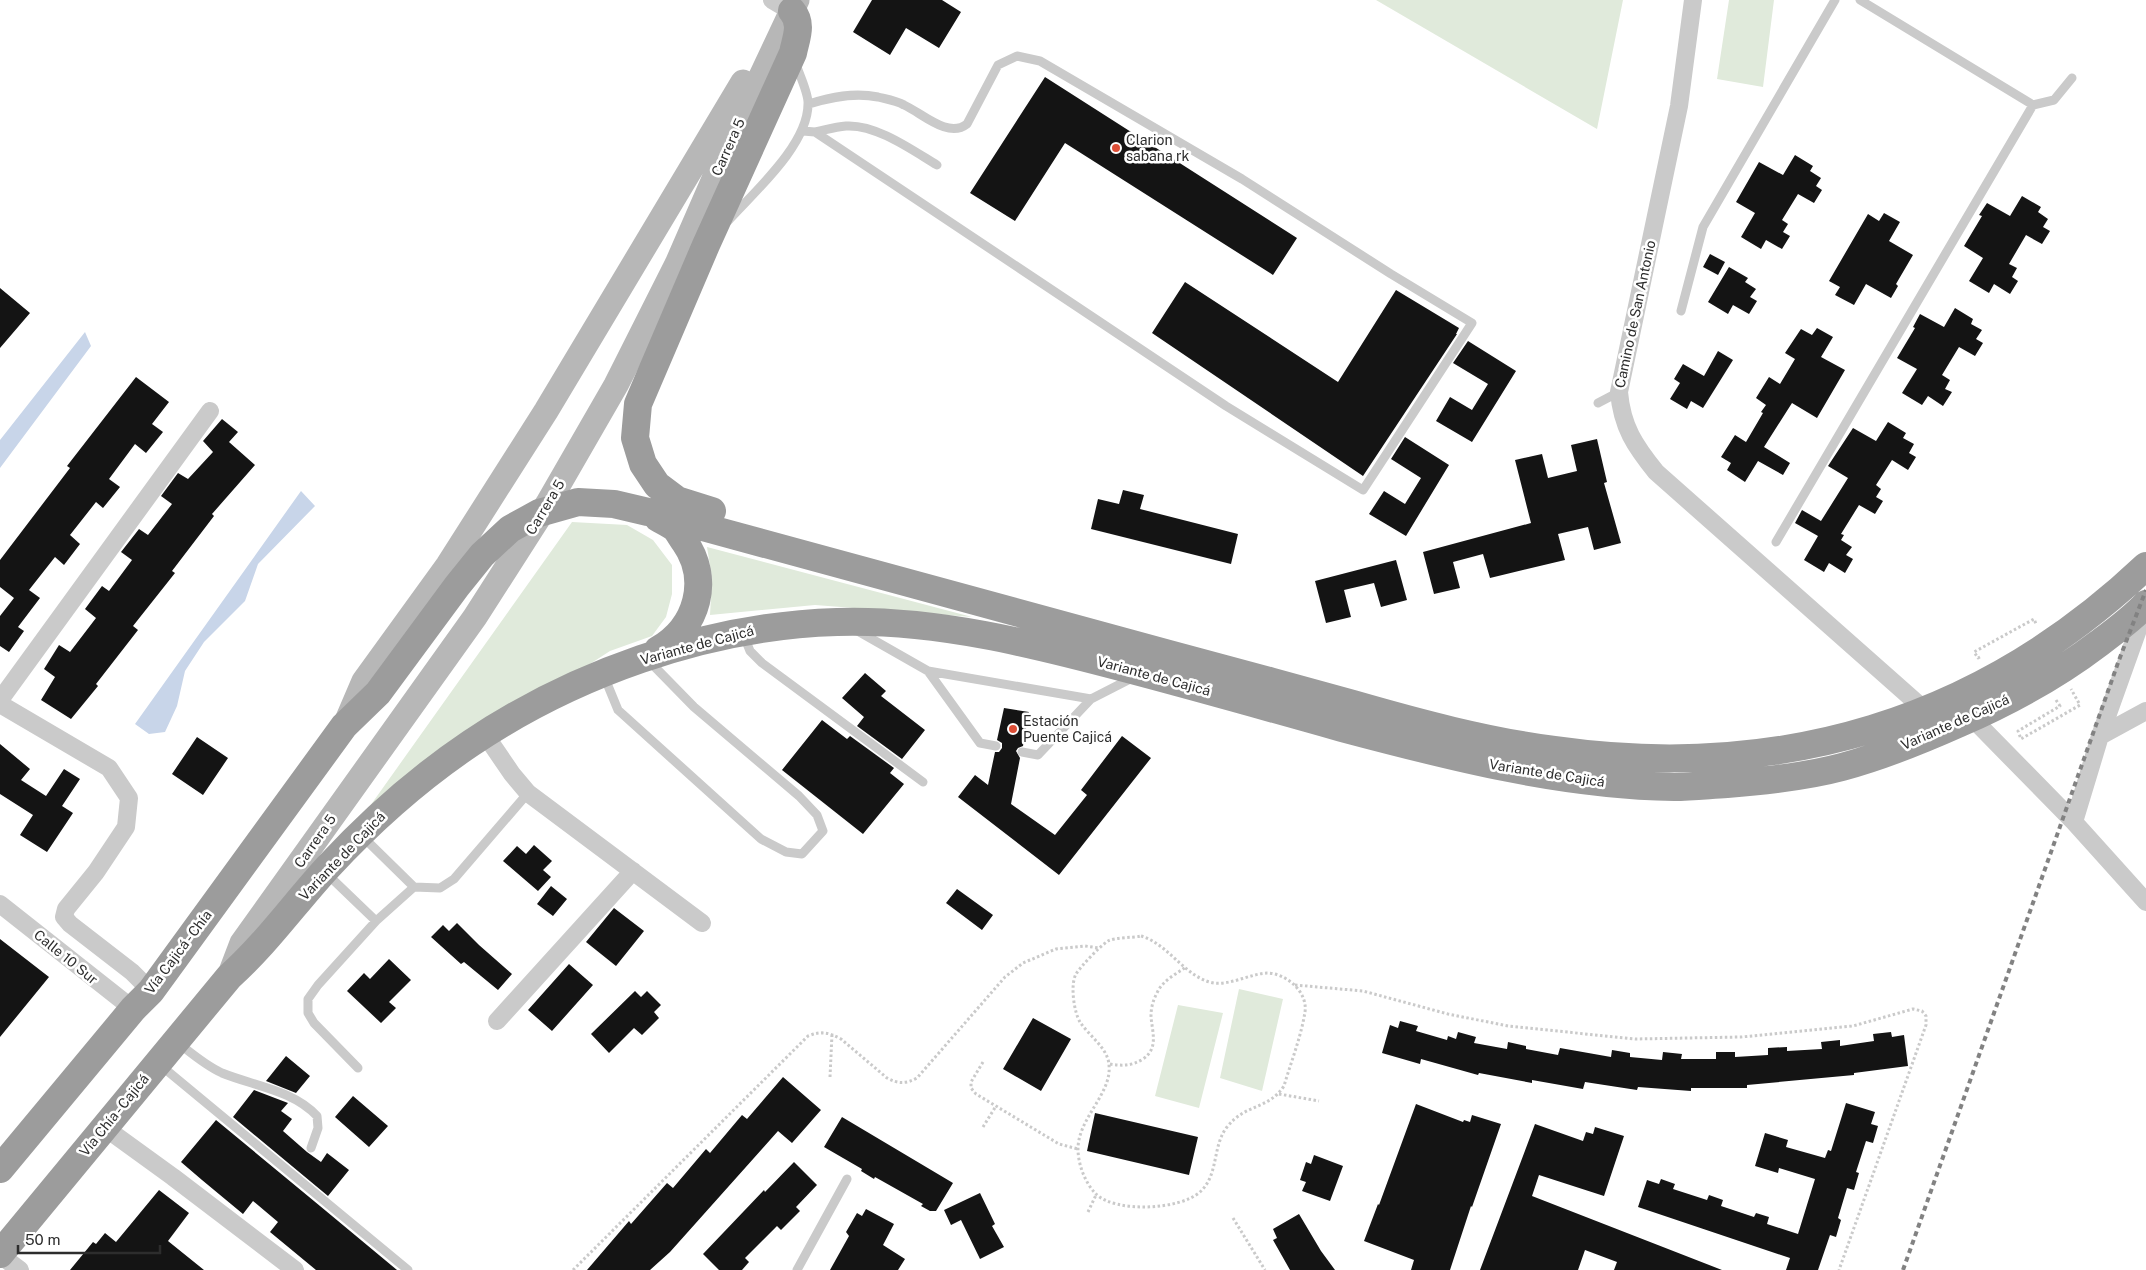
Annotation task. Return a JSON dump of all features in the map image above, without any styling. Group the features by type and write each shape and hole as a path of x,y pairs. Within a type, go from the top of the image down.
{"highway":[{"path":"789,4 798,17 799,27 793,53 706,245 638,404 635,438 643,464 657,485 677,500 782,532 834,562"},
{"name":"Variante de Cajicá","path":"344,726 378,693 482,555 510,529 539,513 578,502 614,504 648,512 1409,720 1554,750 1663,760 1722,757 1783,750 1867,732 1926,711 1986,683 2061,637 2110,601 2146,566"},
{"path":"645,657 673,641 678,635 692,616 699,585 693,554 675,528 648,512"},
{"name":"Variante de Cajicá","path":"229,977 254,954 324,871 360,834 440,763 484,733 542,701 602,673 645,657 742,631 791,624 840,622 943,629 1003,638 1142,673 1444,754 1522,772 1627,784 1679,787 1754,781 1839,768 1916,743 1972,718 2042,682 2113,633 2146,605"},
{"name":"Vía Cajicá - Chía","path":"0,1169 142,1000 344,726"},
{"name":"Vía Chía - Cajicá","path":"0,1254 229,977"}],"main road":[{"name":"Carrera 5","path":"229,977 242,943 475,617 548,503 587,436 616,385 676,264 789,4"},
{"name":"Carrera 5","path":"344,726 364,681 448,565 546,411 789,4"}],"street":[{"name":"Camino de San Antonio","path":"1693,0 1679,106 1619,392 1620,407 1626,428 1637,448 1656,472 1926,711"},
{"path":"0,700 210,411"},
{"path":"2074,822 2100,736 2146,605"},
{"path":"0,704 109,768 129,798 126,827 96,872 66,909 64,917 70,924 132,972 142,1000"},
{"path":"2100,736 2146,711"},
{"path":"1972,718 2074,822 2146,902"},
{"path":"484,733 512,774 528,793 702,923"},
{"path":"497,1021 632,871"},
{"name":"Calle 10 Sur","path":"0,904 142,1000"},
{"path":"104,1127 295,1270"},
{"path":"0,1254 20,1270"}],"lane":[{"path":"1680,312 1703,227 1835,0"},
{"path":"1860,0 2033,106"},
{"path":"706,245 780,164 803,131 809,104 793,53"},
{"path":"809,104 848,95 878,97 903,104 933,121 952,129 960,129 967,124 998,65 1017,56 1040,61 1242,179 1472,323 1363,490 1218,401 815,132"},
{"path":"1776,542 2033,106 2054,100 2072,78"},
{"path":"803,131 815,132 847,126 866,129 896,141 937,165"},
{"path":"1598,403 1619,392"},
{"path":"840,622 928,671 1091,699"},
{"path":"742,631 750,651 762,663 923,782"},
{"path":"602,673 618,710 761,839 786,852 802,854 823,831 817,816 800,796 694,707 645,657"},
{"path":"928,671 980,743 996,746"},
{"path":"1022,752 1038,755 1091,699 1142,673"},
{"path":"360,834 414,887 440,888 447,885 528,793"},
{"path":"324,871 376,921"},
{"path":"358,1068 314,1023 308,1012 308,999 376,921 414,887"},
{"path":"175,1041 221,1072 290,1096 310,1108 318,1116 315,1141 311,1148"},
{"path":"157,1063 408,1270"},
{"path":"797,1270 847,1179"}],"path":[{"path":"1985,654 1978,658 1974,652 2034,619"},
{"path":"2042,682 2060,706 2018,732 2021,739 2080,705"},
{"path":"1141,936 1153,940 1186,967 1205,980 1216,983 1272,973 1286,978 1295,986 1303,998 1305,1011 1284,1086 1279,1094 1270,1102 1246,1110 1235,1117 1225,1129 1213,1173 1201,1191 1192,1198 1163,1206 1126,1206 1110,1202 1096,1195 1084,1178 1078,1149 1082,1128 1108,1083 1110,1064 1105,1053 1080,1022 1077,1014 1074,985 1076,975 1109,940 1141,936"},
{"path":"572,1270 808,1036 820,1032 832,1034 841,1039 887,1078 896,1082 908,1083 916,1078 1005,977 1023,963 1056,949 1085,946 1100,948"},
{"path":"1110,1064 1123,1066 1136,1063 1149,1054 1153,1045 1154,1034 1151,1016 1152,1004 1158,991 1166,981 1186,967"},
{"path":"1295,986 1363,991 1448,1014 1508,1026 1635,1039 1751,1036 1853,1026 1913,1009 1922,1011 1926,1016 1926,1025 1839,1270"},
{"path":"830,1077 832,1034"},
{"path":"983,1062 971,1082 971,1088 976,1094 1059,1144 1078,1149"},
{"path":"1279,1094 1319,1101"},
{"path":"984,1127 996,1106"},
{"path":"1088,1212 1096,1195"},
{"path":"1232,1218 1265,1270"}],"green space":[{"path":"1376,0 1623,0 1597,129"},
{"path":"1729,0 1774,0 1763,87 1717,79"},
{"path":"572,522 627,525 653,540 672,565 672,594 666,617 652,636 610,651 370,806"},
{"path":"707,547 972,617 815,605 710,615 712,578"},
{"path":"1239,989 1283,999 1262,1091 1220,1078"},
{"path":"1178,1005 1223,1013 1199,1108 1155,1096"}],"water":[{"path":"85,332 91,346 0,468 0,440"},
{"path":"301,491 315,506 258,564 245,601 204,642 185,671 177,706 165,732 149,734 135,724"}],"building":[{"path":"872,0 942,0 961,12 939,48 906,28 890,55 853,32"},
{"path":"1045,77 1297,238 1273,275 1065,143 1015,221 970,193"},
{"path":"1795,155 1813,166 1810,171 1821,178 1816,186 1822,190 1814,203 1798,194 1782,220 1788,224 1783,232 1790,236 1782,249 1766,240 1761,249 1741,237 1755,213 1736,202 1759,162 1783,175"},
{"path":"2022,196 2041,207 2038,212 2048,219 2043,227 2050,231 2042,244 2026,235 2009,264 2017,268 2012,277 2018,281 2010,294 1994,284 1989,293 1969,281 1983,258 1964,246 1982,216 1979,215 1987,203 2010,216"},
{"path":"1884,213 1900,222 1889,241 1913,255 1896,284 1898,286 1891,298 1866,284 1854,305 1835,295 1840,287 1829,281 1868,214 1879,221"},
{"path":"1710,254 1725,262 1718,275 1703,267"},
{"path":"1729,267 1748,278 1745,282 1756,289 1750,297 1757,301 1749,314 1733,305 1728,314 1708,302"},
{"path":"1185,282 1338,382 1396,290 1459,328 1457,334 1363,476 1152,333"},
{"path":"0,288 30,313 0,348"},
{"path":"1955,308 1973,319 1971,324 1982,330 1976,339 1983,343 1975,356 1959,347 1942,375 1950,380 1945,389 1952,392 1943,406 1928,396 1922,405 1902,393 1917,369 1897,358 1915,328 1913,327 1920,314 1944,327"},
{"path":"1817,328 1833,337 1821,357 1845,370 1817,418 1792,403 1764,447 1790,463 1783,475 1758,461 1745,482 1727,470 1731,463 1721,457 1735,435 1746,442 1766,405 1756,398 1769,377 1780,384 1795,359 1785,353 1801,329 1812,335"},
{"path":"1468,341 1516,371 1472,442 1436,421 1450,397 1472,410 1488,384 1453,363"},
{"path":"1718,351 1733,360 1703,408 1691,401 1687,409 1670,399 1680,383 1674,379 1683,364 1704,376"},
{"path":"136,377 169,402 152,424 163,432 146,453 135,444 109,479 120,487 103,508 96,502 70,535 80,544 64,565 55,557 29,590 40,598 18,627 24,631 9,652 0,646 0,616 14,598 0,587 0,560 70,468 67,466"},
{"path":"222,419 238,432 229,442 255,465 212,514 214,516 172,571 175,573 133,626 138,630 96,684 98,686 71,719 41,700 55,677 44,669 59,645 70,652 96,618 85,609 102,586 109,591 132,560 121,552 139,529 148,535 172,504 161,496 178,473 188,479 213,452 203,441"},
{"path":"1888,422 1906,433 1903,438 1914,444 1909,453 1916,457 1908,470 1892,460 1876,485 1881,489 1876,497 1883,501 1875,514 1859,505 1841,534 1844,535 1841,540 1852,547 1846,555 1853,559 1845,573 1829,563 1824,572 1804,560 1818,536 1795,523 1802,510 1821,521 1848,478 1828,466 1853,428 1876,441"},
{"path":"1405,437 1449,465 1406,536 1369,514 1384,491 1405,504 1421,478 1391,459"},
{"path":"1597,439 1607,482 1604,483 1621,543 1594,550 1588,527 1558,534 1565,560 1490,578 1483,554 1453,562 1460,588 1434,594 1423,552 1531,523 1515,460 1542,454 1548,478 1577,471 1571,445"},
{"path":"1123,490 1144,495 1140,509 1238,534 1231,564 1091,529 1098,499 1119,504"},
{"path":"1396,560 1407,600 1381,607 1374,583 1344,590 1351,617 1326,623 1315,581"},
{"path":"865,673 886,691 881,696 925,730 902,759 857,726 864,717 842,698"},
{"path":"1004,708 1029,712 1023,746 1016,751 1020,758 1011,804 1055,835 1087,795 1081,790 1122,736 1151,758 1059,875 958,797 975,775 988,785 995,752 999,752 1002,748 1002,743 997,740"},
{"path":"822,720 847,739 850,736 894,768 890,773 904,784 863,834 782,770"},
{"path":"197,737 228,758 203,795 172,774"},
{"path":"0,744 30,769 21,780 46,796 64,769 80,779 62,806 73,813 47,852 20,835 33,815 0,794"},
{"path":"534,845 552,861 543,870 551,877 538,891 503,861 517,846 526,854"},
{"path":"551,886 567,899 553,916 537,904"},
{"path":"957,889 993,915 982,930 946,903"},
{"path":"614,908 644,931 616,966 586,942"},
{"path":"457,923 512,974 498,990 464,962 461,964 431,937 443,925 449,931"},
{"path":"0,939 49,977 0,1037"},
{"path":"389,959 411,980 389,1002 396,1008 381,1023 347,991 364,973 370,979"},
{"path":"569,964 593,985 552,1031 528,1010"},
{"path":"635,991 641,997 647,991 661,1005 654,1012 659,1018 642,1035 634,1028 609,1053 591,1034"},
{"path":"1033,1018 1071,1039 1041,1091 1003,1069"},
{"path":"1400,1021 1418,1026 1416,1031 1447,1040 1448,1036 1456,1039 1458,1032 1476,1037 1474,1043 1507,1049 1508,1042 1526,1046 1526,1049 1558,1055 1560,1048 1611,1057 1612,1050 1630,1053 1630,1057 1662,1060 1663,1052 1682,1054 1681,1059 1716,1059 1716,1052 1735,1052 1735,1057 1768,1055 1768,1048 1787,1047 1787,1051 1822,1049 1821,1042 1840,1040 1840,1046 1874,1041 1873,1034 1891,1032 1892,1037 1904,1035 1908,1066 1854,1073 1854,1075 1747,1085 1747,1088 1691,1088 1691,1091 1638,1087 1637,1090 1585,1082 1583,1089 1532,1080 1532,1083 1479,1073 1478,1075 1421,1059 1420,1064 1382,1053 1390,1025 1398,1028"},
{"path":"286,1056 310,1076 296,1093 266,1081"},
{"path":"783,1077 821,1110 792,1143 778,1131 670,1252 650,1270 587,1270 629,1221 631,1224 667,1183 673,1188 706,1149 710,1153 742,1115 747,1119"},
{"path":"254,1090 288,1103 281,1111 292,1119 283,1131 307,1152 321,1162 327,1153 349,1170 328,1196 233,1117"},
{"path":"353,1096 388,1126 369,1147 335,1117"},
{"path":"1846,1103 1875,1112 1871,1124 1878,1126 1873,1143 1866,1141 1856,1172 1859,1173 1854,1190 1847,1188 1838,1218 1841,1220 1836,1237 1830,1235 1818,1270 1786,1270 1790,1258 1638,1207 1647,1180 1659,1184 1661,1179 1675,1184 1673,1189 1707,1200 1709,1195 1723,1200 1721,1206 1754,1217 1756,1213 1769,1217 1767,1224 1798,1234 1815,1179 1779,1168 1778,1173 1755,1166 1765,1133 1788,1140 1786,1147 1825,1158 1828,1150 1831,1151"},
{"path":"1416,1104 1463,1122 1464,1120 1470,1122 1472,1115 1501,1124 1450,1270 1411,1270 1414,1260 1364,1241"},
{"path":"1095,1113 1198,1137 1189,1175 1087,1151"},
{"path":"842,1117 953,1183 936,1211 930,1211 921,1206 923,1204 875,1177 874,1179 861,1171 862,1169 824,1147"},
{"path":"216,1120 397,1270 316,1270 270,1232 278,1222 253,1201 243,1214 181,1162"},
{"path":"1535,1124 1583,1141 1586,1132 1593,1134 1595,1127 1624,1136 1604,1196 1539,1175 1532,1196 1722,1270 1614,1270 1617,1262 1585,1250 1578,1270 1480,1270"},
{"path":"1314,1155 1343,1166 1330,1201 1302,1191 1306,1182 1300,1180 1306,1162 1311,1164"},
{"path":"794,1162 817,1185 796,1207 800,1211 781,1230 777,1226 745,1258 749,1262 742,1270 719,1270 703,1254 764,1190 765,1192"},
{"path":"159,1190 189,1213 168,1241 204,1270 70,1270 93,1242 96,1244 105,1233 116,1242"},
{"path":"980,1193 995,1224 992,1226 1004,1247 980,1259 961,1220 951,1225 944,1210"},
{"path":"866,1209 894,1224 883,1245 905,1259 898,1270 830,1270 849,1236 846,1232 857,1213 862,1216"},
{"path":"1299,1214 1321,1251 1335,1270 1290,1270 1273,1240 1277,1238 1273,1229"}],"railway":[{"path":"1903,1270 2119,660 2146,590"}],"place":[{"name":"Clarion sabana rk","path":"1116,148"},
{"name":"Estación Puente Cajicá","path":"1013,729"}]}
